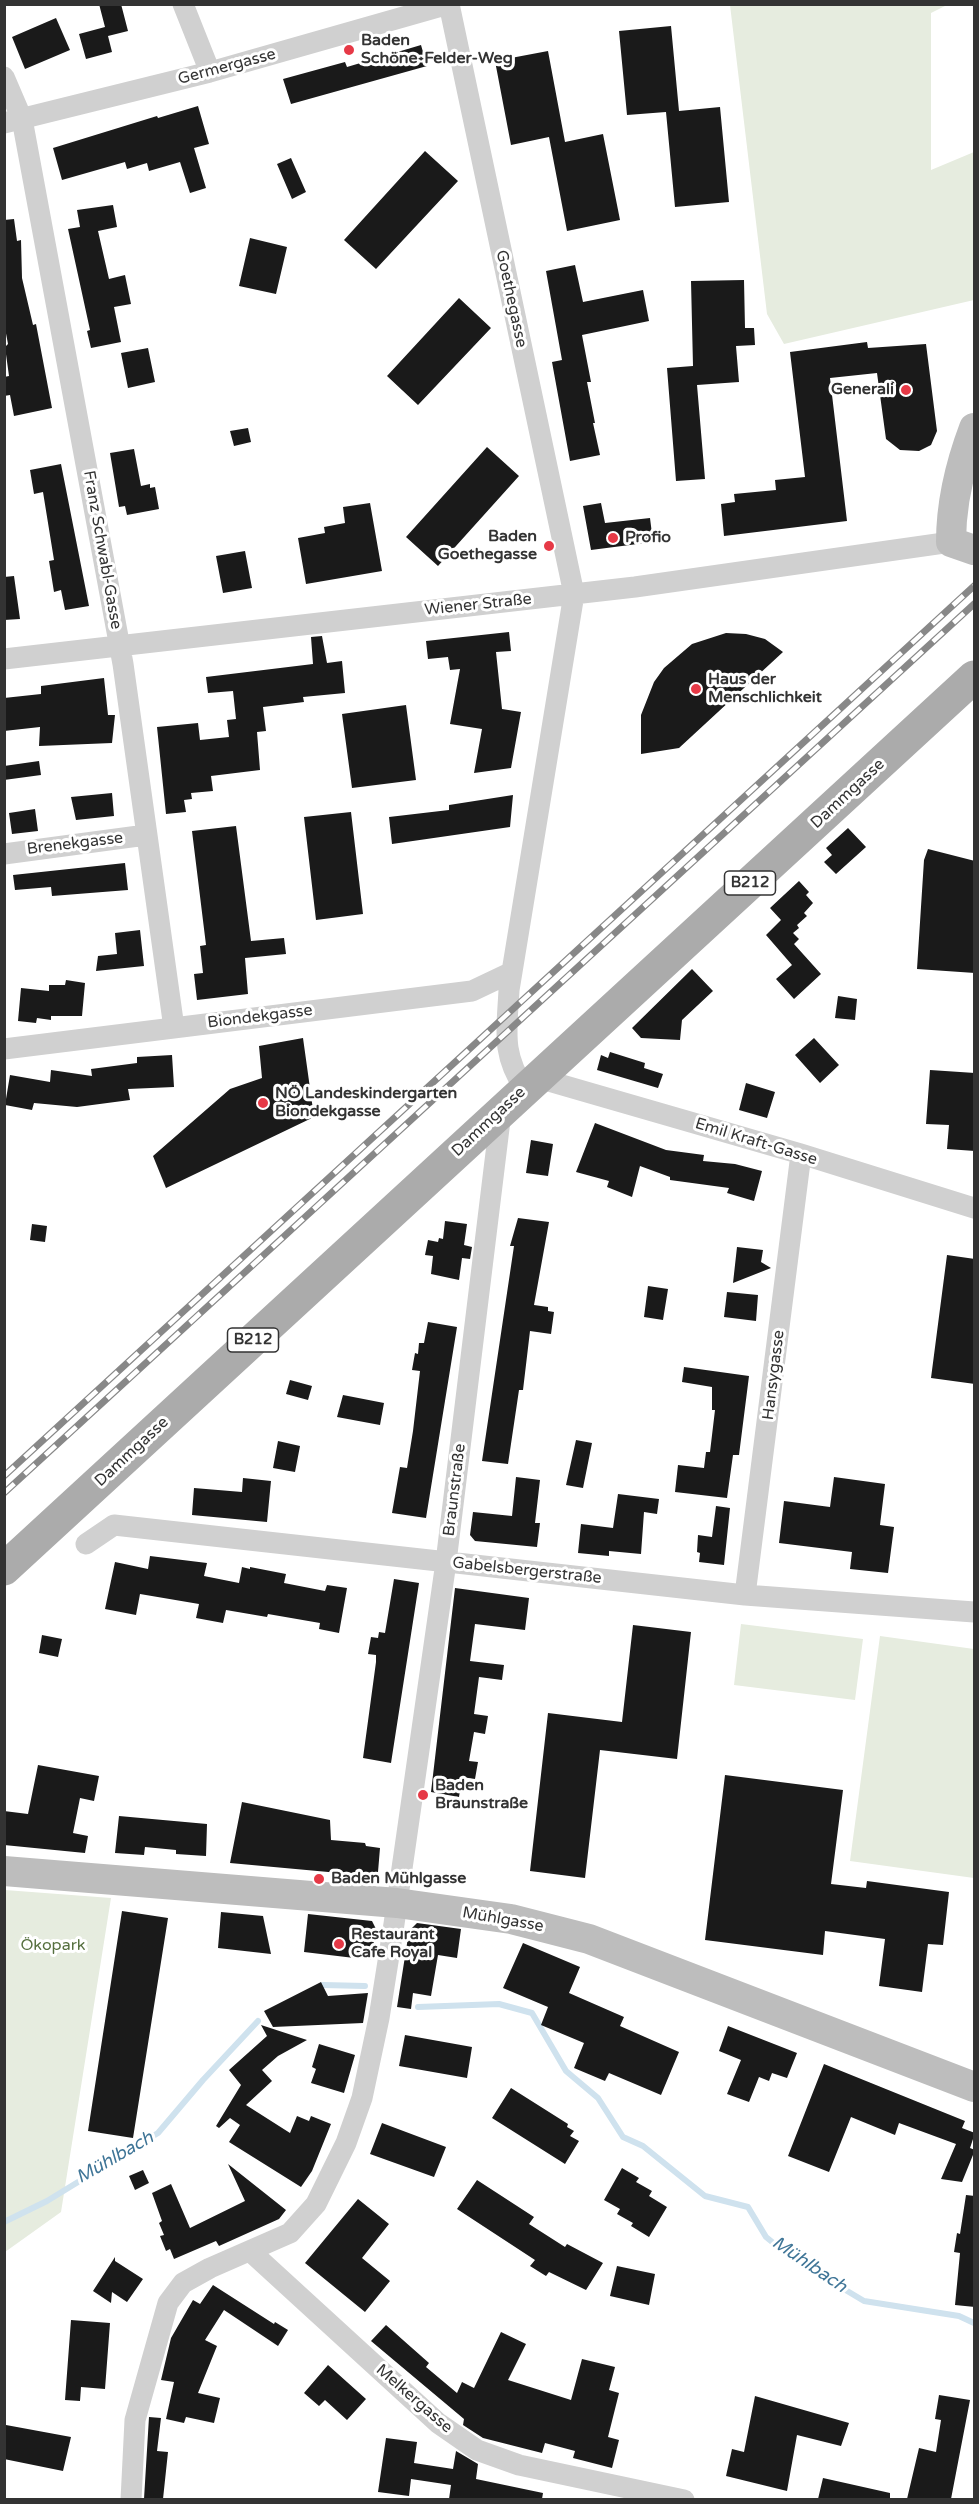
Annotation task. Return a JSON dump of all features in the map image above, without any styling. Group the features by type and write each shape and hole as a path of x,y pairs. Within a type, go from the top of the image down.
{"main road":[{"name":"Dammgasse","path":"4,1569 975,676"}],"street":[{"path":"183,4 210,72"},
{"name":"Germergasse","path":"13,121 210,72 449,4"},
{"name":"Goethegasse","path":"449,4 574,594"},
{"name":"Franz Schwabl-Gasse","path":"4,76 119,645 174,1028"},
{"path":"967,542 951,516 962,458 975,428"},
{"name":"Wiener Straße","path":"4,659 574,594 967,542"},
{"path":"531,1083 514,1072 506,1049 512,972 574,594"},
{"name":"Brenekgasse","path":"4,854 146,835"},
{"name":"Biondekgasse","path":"4,1049 472,992 512,972"},
{"name":"Emil Kraft-Gasse","path":"531,1083 801,1154 975,1208"},
{"name":"Braunstraße","path":"130,2499 135,2420 168,2303 183,2283 290,2233 316,2204 346,2143 362,2098 379,2018 446,1562 501,1112"},
{"name":"Hansygasse","path":"745,1595 801,1154"},
{"name":"Gabelsbergerstraße","path":"86,1544 114,1525 745,1595 975,1612"},
{"name":"Mühlgasse","path":"4,1871 397,1903 511,1919 590,1939 975,2087"},
{"name":"Melkergasse","path":"250,2251 438,2423 477,2450 519,2465 684,2499"}],"green space":[{"path":"730,5 947,5 931,13 931,170 974,152 974,300 784,344 767,314"},
{"path":"741,1624 863,1639 855,1700 734,1685"},
{"path":"880,1636 974,1649 974,1878 850,1861"},
{"name":"Ökopark","path":"5,1890 111,1898 61,2212 5,2252"}],"building":[{"path":"99,4 121,4 128,31 108,36 112,52 86,59 79,34 105,27"},
{"path":"56,18 70,50 25,69 12,37"},
{"path":"671,26 679,111 720,107 729,202 675,207 666,112 627,115 619,31"},
{"path":"421,45 427,66 291,104 283,79 345,62 347,67"},
{"path":"548,51 565,142 603,134 620,220 567,231 549,137 511,145 495,61"},
{"path":"198,106 209,144 194,148 206,188 190,193 180,162 149,171 147,163 127,169 125,162 62,180 53,148 157,116 158,118"},
{"path":"425,151 458,181 376,269 344,240"},
{"path":"291,158 306,192 292,199 277,164"},
{"path":"113,205 117,227 98,231 109,279 125,275 131,304 114,307 121,342 91,348 87,331 90,330 68,229 80,227 77,210"},
{"path":"14,219 17,241 21,240 22,278 33,325 36,324 52,408 14,416 10,395 4,396 4,377 9,376 5,347 8,344 4,323 4,220"},
{"path":"250,238 287,247 276,294 239,286"},
{"path":"575,265 583,302 643,290 649,321 582,335 591,382 587,382 595,423 593,423 600,455 570,461 552,362 562,360 546,271"},
{"path":"744,280 745,328 754,328 755,345 736,346 739,382 697,385 705,479 676,481 667,368 693,366 691,281"},
{"path":"459,298 491,328 418,405 387,376"},
{"path":"867,342 868,348 926,344 937,431 931,445 919,451 900,450 886,439 877,373 830,378 847,521 724,536 721,504 735,502 734,494 776,490 775,480 805,477 790,352"},
{"path":"148,348 155,382 128,388 121,353"},
{"path":"248,428 251,442 234,446 230,431"},
{"path":"487,447 519,476 438,566 406,537"},
{"path":"134,449 141,486 150,484 150,488 155,487 159,509 127,515 125,506 119,507 110,453"},
{"path":"61,464 89,606 65,610 61,590 54,592 49,561 54,560 43,492 34,494 30,470"},
{"path":"370,503 382,571 306,584 298,538 325,533 324,527 345,523 343,507"},
{"path":"601,503 605,523 650,518 653,542 591,550 583,506"},
{"path":"245,551 252,588 223,593 216,556"},
{"path":"14,576 20,619 4,620 4,577"},
{"path":"509,632 511,651 496,652 502,709 521,712 511,768 474,773 482,729 450,724 460,669 450,670 448,657 428,659 426,641"},
{"name":"Haus der Menschlichkeit","path":"726,633 746,634 765,639 783,652 679,748 641,754 641,715 654,682 664,668 692,644"},
{"path":"322,636 327,663 342,661 345,693 303,697 304,702 263,707 266,731 257,732 260,770 211,776 213,791 191,793 192,799 184,800 186,812 166,814 157,727 198,723 200,740 229,737 227,720 236,719 233,691 208,693 206,677 313,664 311,637"},
{"path":"104,678 108,715 115,715 112,743 39,746 40,727 4,731 4,698 41,694 41,686"},
{"path":"406,705 416,780 352,788 342,714"},
{"path":"39,761 41,775 4,780 4,766"},
{"path":"112,793 114,816 76,820 71,797"},
{"path":"513,795 510,827 392,844 389,817 449,810 449,805"},
{"path":"35,809 38,831 12,834 9,813"},
{"path":"351,812 363,914 316,920 304,817"},
{"path":"236,826 251,941 284,938 286,954 245,958 248,994 197,1000 194,974 203,973 200,946 206,945 192,831"},
{"path":"848,828 866,847 836,874 824,862 832,855 826,848"},
{"path":"928,849 975,861 975,973 917,969 924,860"},
{"path":"125,863 128,890 52,896 51,887 15,890 13,875"},
{"path":"799,881 809,892 806,895 813,903 804,913 807,916 797,925 799,928 793,933 799,939 794,944 821,974 794,999 776,979 792,965 766,935 781,920 770,908"},
{"path":"140,930 144,966 96,971 98,956 117,954 115,933"},
{"path":"692,969 713,991 682,1020 680,1040 641,1038 632,1028"},
{"path":"66,980 85,983 82,1016 51,1016 51,1020 37,1018 36,1023 18,1021 21,988 49,991 49,985 65,985"},
{"path":"838,996 857,999 855,1020 835,1018"},
{"name":"NÖ Landeskindergarten Biondekgasse","path":"303,1038 314,1117 166,1188 153,1156 230,1089 262,1078 259,1046"},
{"path":"814,1038 839,1065 820,1083 795,1055"},
{"path":"610,1052 645,1063 644,1068 663,1074 658,1088 597,1070 601,1055 608,1058"},
{"path":"172,1055 174,1087 128,1089 130,1100 77,1107 34,1103 32,1110 5,1105 10,1075 50,1082 51,1070 92,1076 91,1069 137,1063 137,1057"},
{"path":"930,1070 975,1073 975,1151 947,1149 949,1125 926,1124"},
{"path":"746,1083 775,1092 767,1118 739,1110"},
{"path":"595,1123 666,1150 704,1155 703,1161 735,1164 762,1171 754,1201 727,1193 729,1188 670,1180 670,1177 640,1166 632,1197 607,1187 609,1181 576,1172"},
{"path":"531,1140 553,1144 548,1176 526,1173"},
{"path":"518,1218 549,1222 534,1305 548,1307 548,1311 554,1312 551,1334 530,1331 523,1390 519,1390 508,1464 482,1461 514,1246 510,1246"},
{"path":"445,1221 467,1224 464,1245 472,1247 470,1259 462,1258 459,1280 431,1274 433,1256 425,1255 428,1240 438,1242 439,1238 443,1239"},
{"path":"32,1224 47,1226 45,1242 30,1240"},
{"path":"737,1247 763,1250 761,1262 771,1268 733,1283"},
{"path":"947,1255 975,1259 975,1384 931,1378"},
{"path":"648,1286 668,1289 663,1320 644,1317"},
{"path":"727,1292 758,1295 756,1321 724,1317"},
{"path":"428,1322 457,1327 426,1518 392,1513 400,1467 407,1468 413,1431 420,1371 412,1370 415,1353 418,1354 419,1343 424,1343"},
{"path":"684,1367 749,1376 739,1455 733,1455 727,1498 675,1492 678,1465 704,1468 706,1452 710,1452 715,1410 712,1410 712,1387 682,1382"},
{"path":"290,1380 312,1386 308,1400 286,1394"},
{"path":"343,1395 384,1403 380,1425 337,1417"},
{"path":"576,1440 592,1443 583,1488 566,1485"},
{"path":"278,1441 300,1446 295,1472 273,1468"},
{"path":"516,1477 540,1480 535,1523 540,1523 537,1547 475,1541 470,1535 473,1512 512,1516"},
{"path":"834,1477 885,1484 880,1525 894,1527 888,1573 850,1569 852,1552 779,1543 784,1501 830,1507"},
{"path":"243,1478 271,1481 267,1522 192,1515 194,1488 242,1492"},
{"path":"618,1494 659,1499 657,1514 644,1512 641,1554 609,1551 609,1556 578,1553 581,1524 613,1528"},
{"path":"716,1506 730,1508 724,1565 699,1562 700,1553 697,1552 698,1535 712,1537"},
{"path":"150,1556 207,1563 204,1576 239,1583 242,1567 250,1569 250,1567 286,1574 284,1583 325,1591 327,1585 347,1588 339,1633 319,1629 320,1623 268,1614 267,1617 226,1610 223,1623 196,1618 199,1604 140,1594 136,1615 105,1609 115,1562 148,1569"},
{"path":"394,1579 419,1583 391,1763 363,1758 376,1662 376,1655 368,1654 371,1637 378,1638 379,1632 385,1633"},
{"path":"455,1588 529,1598 525,1630 475,1624 470,1661 504,1665 502,1680 479,1677 474,1714 488,1716 485,1734 474,1732 469,1761 478,1762 475,1779 462,1777 459,1797 431,1792"},
{"path":"633,1625 691,1632 677,1759 600,1750 585,1878 530,1871 548,1713 622,1722"},
{"path":"42,1635 62,1639 58,1657 39,1653"},
{"path":"38,1765 99,1776 94,1801 80,1798 73,1833 88,1836 85,1853 4,1845 4,1811 28,1814"},
{"path":"725,1775 843,1790 831,1884 866,1888 867,1881 949,1892 943,1945 928,1944 922,1992 879,1986 885,1939 825,1931 823,1955 705,1940"},
{"path":"242,1802 330,1820 331,1840 365,1843 366,1846 380,1848 378,1872 372,1876 230,1863"},
{"path":"119,1816 207,1824 206,1856 176,1854 176,1850 145,1847 144,1855 115,1853"},
{"path":"122,1911 168,1918 133,2138 88,2131"},
{"path":"221,1912 263,1916 271,1954 218,1948"},
{"name":"Restaurant Cafe Royal","path":"308,1914 372,1921 376,1929 371,1960 304,1952"},
{"path":"417,1923 461,1929 457,1958 438,1955 431,1996 413,1993 411,2009 397,2007 409,1931"},
{"path":"523,1943 580,1967 569,1993 624,2017 620,2026 679,2052 661,2095 609,2073 605,2081 574,2068 584,2043 541,2025 548,2007 503,1988"},
{"path":"321,1982 328,1996 368,1993 363,2023 273,2027 264,2011"},
{"path":"261,2025 307,2040 278,2056 262,2070 272,2081 246,2105 290,2133 297,2116 309,2121 311,2116 331,2124 312,2171 301,2187 229,2142 240,2125 230,2118 219,2128 216,2126 241,2085 229,2070 267,2036"},
{"path":"728,2026 797,2053 787,2078 772,2073 769,2081 759,2077 749,2102 727,2094 741,2060 719,2051"},
{"path":"405,2035 472,2047 467,2078 399,2066"},
{"path":"319,2044 355,2055 344,2093 311,2083 316,2069 312,2067"},
{"path":"824,2064 965,2121 962,2128 975,2133 970,2148 975,2150 962,2182 941,2179 956,2144 899,2123 895,2135 851,2117 829,2172 788,2156"},
{"path":"511,2088 568,2124 567,2127 574,2131 570,2136 579,2141 565,2164 492,2118"},
{"path":"382,2123 446,2147 434,2177 370,2154"},
{"path":"228,2164 286,2210 279,2219 219,2246 216,2241 174,2259 170,2249 166,2251 160,2236 164,2235 159,2223 162,2221 152,2193 171,2184 190,2228 245,2201"},
{"path":"622,2168 639,2178 636,2182 652,2191 649,2196 667,2207 649,2237 631,2226 633,2223 617,2214 620,2209 604,2200"},
{"path":"143,2170 149,2183 135,2190 129,2176"},
{"path":"477,2180 534,2217 529,2224 565,2247 567,2244 603,2263 586,2290 549,2272 546,2276 530,2266 535,2260 457,2209"},
{"path":"966,2195 975,2196 975,2307 955,2305 960,2253 954,2252 957,2233 960,2234"},
{"path":"358,2199 389,2224 362,2258 390,2281 365,2312 305,2263"},
{"path":"115,2257 115,2261 143,2279 127,2302 112,2292 111,2303 93,2291"},
{"path":"617,2266 655,2274 649,2305 610,2296"},
{"path":"213,2285 274,2324 275,2322 288,2330 278,2346 224,2310 205,2340 217,2346 198,2393 220,2398 214,2423 186,2417 184,2423 166,2419 174,2382 161,2380 171,2338 193,2300 200,2304"},
{"path":"71,2320 110,2323 105,2389 81,2387 80,2401 65,2400"},
{"path":"386,2325 429,2363 426,2367 457,2393 462,2382 474,2388 501,2332 526,2344 508,2380 571,2400 582,2359 615,2367 609,2390 619,2393 608,2437 619,2440 612,2468 573,2458 575,2451 545,2443 542,2453 483,2438 463,2425 464,2419 371,2341"},
{"path":"328,2365 366,2399 347,2420 325,2400 319,2406 304,2393"},
{"path":"939,2395 970,2400 951,2499 907,2499 919,2448 936,2452 941,2420 935,2419"},
{"path":"755,2396 849,2423 841,2446 797,2435 787,2491 726,2476 732,2449 744,2452"},
{"path":"149,2417 161,2418 157,2451 168,2452 163,2499 144,2499"},
{"path":"6,2425 71,2437 63,2471 4,2459"},
{"path":"386,2438 417,2442 414,2463 453,2469 456,2451 478,2464 476,2479 543,2493 542,2499 449,2499 451,2485 411,2479 409,2496 378,2492"},
{"path":"823,2478 890,2493 890,2499 818,2499"}],"waterway":[{"name":"Mühlbach","path":"323,1985 365,1986"},
{"name":"Mühlbach","path":"418,2007 499,2004 532,2013 566,2071 598,2098 623,2137 643,2146 705,2196 748,2207 766,2237 792,2258 864,2301 959,2316 974,2323"},
{"name":"Mühlbach","path":"4,2222 47,2201 158,2133 258,2021"}],"railway":[{"path":"4,1476 974,586"},
{"path":"4,1493 974,604"}],"place":[{"name":"Baden Schöne-Felder-Weg","path":"349,50"},
{"name":"Generali","path":"906,390"},
{"name":"Profio","path":"613,538"},
{"name":"Baden Goethegasse","path":"549,546"},
{"name":"Haus der Menschlichkeit","path":"696,689"},
{"name":"NÖ Landeskindergarten Biondekgasse","path":"263,1103"},
{"name":"Baden Braunstraße","path":"423,1795"},
{"name":"Baden Mühlgasse","path":"319,1879"},
{"name":"Restaurant Cafe Royal","path":"339,1944"}]}
